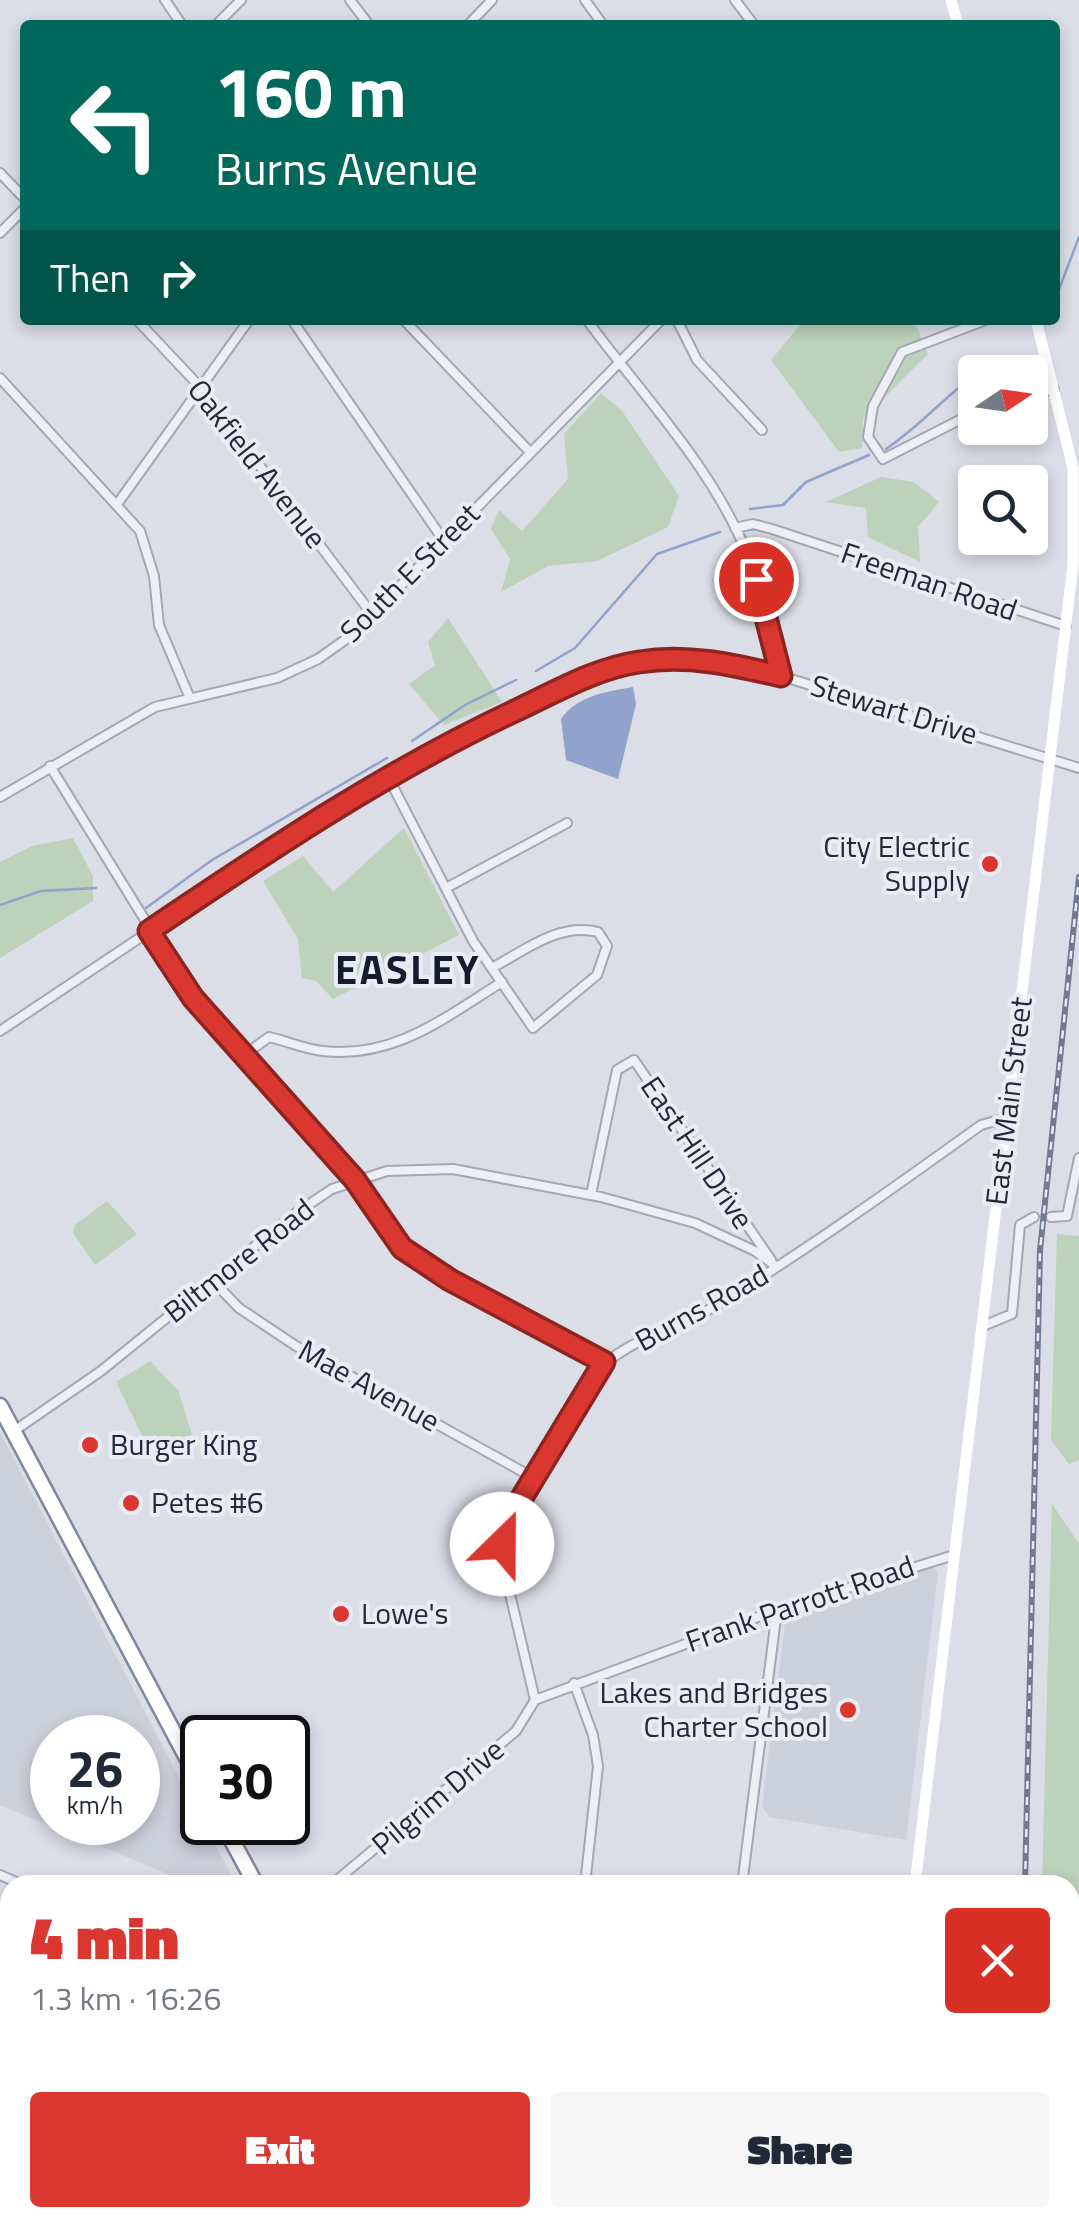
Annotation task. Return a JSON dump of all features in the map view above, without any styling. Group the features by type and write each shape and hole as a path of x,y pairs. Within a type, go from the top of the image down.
{"highway":[{"path":"0,1406 180,1745"},
{"path":"234,1845 251,1875"}],"main road":[{"name":"East Main Street","path":"916,1875 1066,626 1075,499 1070,452 1037,325"}],"street":[{"path":"221,20 241,0"},
{"path":"350,0 365,20"},
{"path":"473,20 492,0"},
{"path":"735,0 750,20"},
{"path":"0,173 20,194"},
{"path":"0,232 20,213"},
{"name":"Oakfield Avenue","path":"142,325 201,388 371,614"},
{"path":"118,503 245,325"},
{"path":"295,325 444,541"},
{"path":"409,325 529,451"},
{"path":"591,325 714,489 756,579 781,676"},
{"name":"South E Street","path":"0,797 115,726 189,696 233,690 299,669 352,635 656,325"},
{"path":"679,325 697,360 762,430"},
{"path":"958,421 883,460 868,437 874,406 902,352 973,325"},
{"path":"0,378 133,520 148,553 159,625 189,696"},
{"path":"1048,390 1054,388"},
{"name":"Freeman Road","path":"735,528 754,524 772,528 1066,626"},
{"name":"Stewart Drive","path":"0,1031 386,776 448,741 607,669 654,660 713,660 781,676 1079,768"},
{"path":"50,766 193,998 355,1180 411,1256 604,1362"},
{"path":"386,776 492,968 534,1028 597,975 607,946 598,932 580,928 560,932 492,968"},
{"path":"446,888 567,823"},
{"path":"244,1056 269,1036 322,1051 381,1050 406,1041 502,982"},
{"name":"East Hill Drive","path":"591,1195 617,1070 634,1060 777,1267"},
{"name":"Burns Road","path":"535,1700 502,1544 504,1528 604,1362 704,1312 777,1267 981,1125 1006,1118"},
{"path":"1067,1216 1079,1158"},
{"name":"Biltmore Road","path":"13,1431 101,1371 296,1213 355,1180 402,1170 453,1169 591,1195 695,1223 755,1251 777,1267"},
{"path":"983,1326 1012,1314 1020,1225 1034,1217"},
{"path":"1050,1218 1079,1218"},
{"name":"Mae Avenue","path":"214,1281 239,1308 283,1338 534,1478"},
{"name":"Frank Parrott Road","path":"535,1700 777,1610 954,1555"},
{"path":"743,1875 777,1610"},
{"path":"574,1683 593,1735 598,1766 585,1875"},
{"name":"Pilgrim Drive","path":"343,1875 516,1731 535,1700"}],"shaded area":[{"path":"0,1432 147,1715 30,1715 30,1817 0,1805"},
{"name":"Lakes and Bridges Charter School","path":"928,1565 938,1572 906,1840 769,1817 762,1806 786,1615"},
{"path":"160,1741 180,1780 180,1845 215,1845 232,1875 171,1875 98,1845 160,1845"}],"green space":[{"path":"800,325 913,325 928,354 863,419 862,448 839,452 771,360"},
{"path":"601,393 622,411 679,496 668,527 597,561 548,566 501,592 510,559 491,529 499,510 522,531 568,479 564,434"},
{"path":"881,477 914,482 939,502 918,527 920,562 868,537 866,508 826,502"},
{"path":"448,618 502,702 444,725 409,684 435,665 428,642"},
{"path":"404,828 459,935 333,999 316,981 302,978 298,939 263,881 303,856 333,892"},
{"path":"73,838 93,876 93,901 0,958 0,862 32,846"},
{"path":"107,1201 137,1234 95,1265 73,1233 75,1225"},
{"path":"1057,1234 1079,1236 1079,1460 1069,1464 1051,1440"},
{"path":"150,1361 178,1390 192,1435 149,1450 116,1382"},
{"path":"1052,1504 1079,1544 1079,1875 1042,1875"}],"water":[{"path":"633,687 636,704 618,779 566,760 561,719 568,711 593,696"}],"waterway":[{"path":"1060,287 1079,237"},
{"path":"886,449 958,389"},
{"path":"750,509 783,505 806,482 869,455"},
{"path":"536,671 575,648 657,554 720,532"},
{"path":"412,741 465,705 516,680"},
{"path":"146,908 212,860 387,758"},
{"path":"0,905 41,891 96,888"}],"railway":[{"path":"1025,1875 1040,1250 1079,877"}],"place":[{"name":"City Electric Supply","path":"990,864"},
{"name":"Burger King","path":"90,1445"},
{"name":"Petes #6","path":"131,1503"},
{"name":"Lowe's","path":"341,1614"},
{"name":"Lakes and Bridges Charter School","path":"848,1710"}],"district":[{"name":"EASLEY","path":"408,970"}],"route":[{"path":"502,1544 504,1528 592,1376 604,1362 450,1280 402,1248 355,1180 193,998 149,931 366,786 448,741 607,669 654,660 713,660 781,676 756,579"}]}
